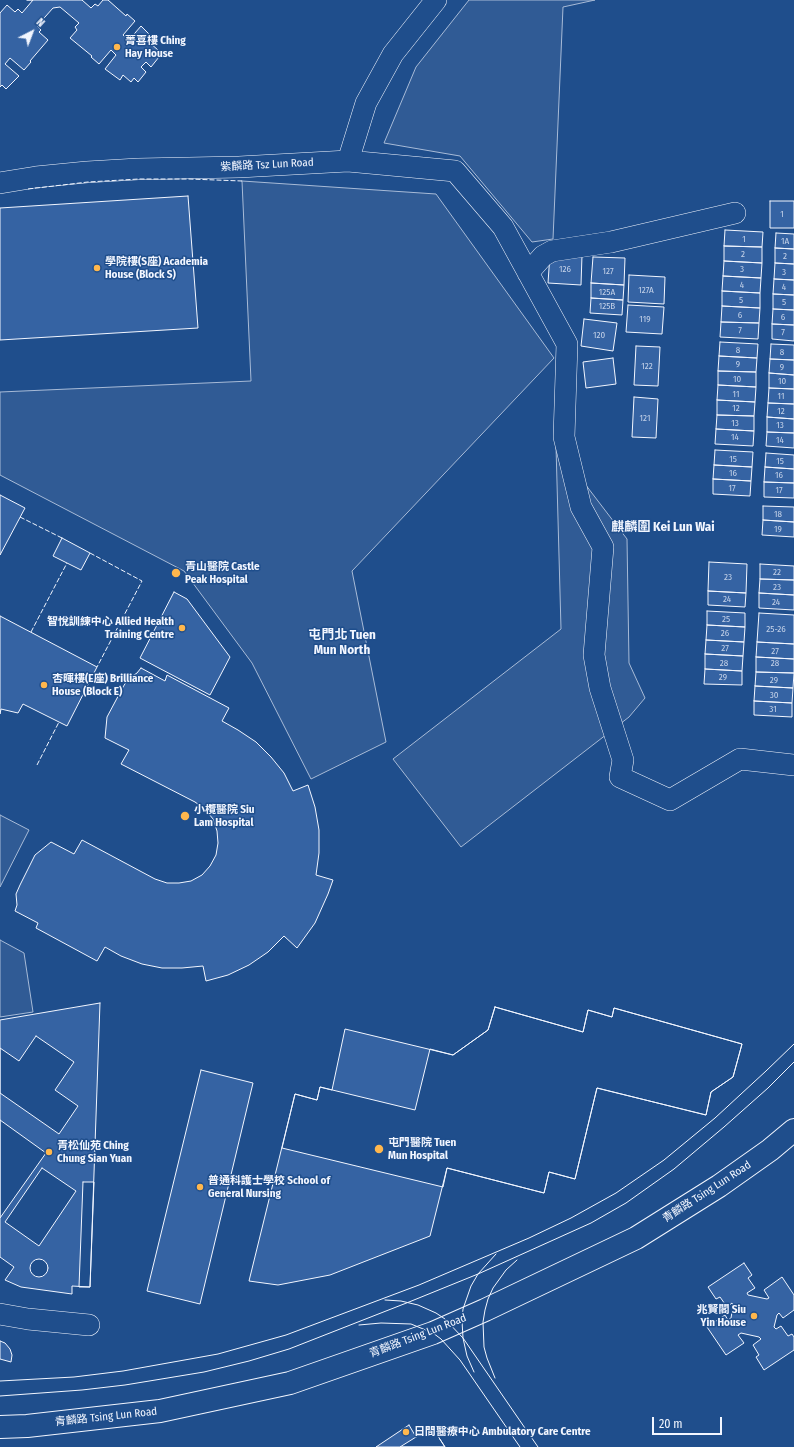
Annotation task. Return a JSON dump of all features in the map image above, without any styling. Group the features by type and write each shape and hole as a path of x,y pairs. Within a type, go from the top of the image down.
{"street":[{"path":"348,161 366,103 393,54 435,2"},
{"name":"紫麟路 Tsz Lun Road","path":"0,183 36,177 87,172 138,169 239,167 348,161 455,171 503,227 567,344 564,437 581,507 603,547 594,655 600,688 623,760 620,777 670,800 740,759 794,765"},
{"path":"528,273 543,256 552,251 611,242 735,214"},
{"name":"青麟路 Tsing Lun Road","path":"0,1427 27,1426 160,1411 290,1383 433,1333 485,1310 636,1238 719,1186 770,1150 794,1130"},
{"path":"0,1314 28,1319 89,1325"}],"shaded area":[{"path":"469,0 595,0 563,7 553,239 532,242 460,156 384,143 416,67"},
{"path":"242,181 436,194 554,358 352,571 386,742 311,779 252,663 184,571 0,475 0,392 251,381"},
{"path":"556,446 627,539 629,663 645,698 629,717 461,847 393,759 561,629"},
{"path":"0,815 29,830 0,887"},
{"path":"0,940 24,953 33,1012 0,1017"}],"building":[{"name":"菁喜樓 Ching Hay House","path":"33,0 82,0 91,8 95,4 98,6 103,0 108,0 126,16 127,14 135,21 123,35 129,40 141,26 154,39 150,43 158,50 155,54 159,57 151,67 146,62 141,67 146,72 138,82 134,78 131,82 123,75 120,80 105,69 116,55 111,50 99,64 91,57 92,56 70,38 77,30 75,27 79,23 60,7 53,8 37,26 41,30 39,32 48,40 24,70 10,58 5,64 19,76 6,89 2,85 0,87 0,13 7,5 15,12 18,9 22,13"},
{"name":"學院樓(S座) Academia House (Block S)","path":"188,196 198,328 0,340 0,208"},
{"path":"770,201 794,201 794,228 770,228"},
{"path":"725,230 763,232 762,247 724,246"},
{"path":"776,233 794,234 794,249 775,248"},
{"path":"724,246 762,247 762,263 724,261"},
{"path":"775,248 794,249 794,264 775,263"},
{"path":"550,254 582,255 581,285 548,283"},
{"path":"593,257 625,258 624,285 591,283"},
{"path":"724,261 762,263 761,278 723,276"},
{"path":"775,263 794,264 794,280 774,279"},
{"path":"629,275 665,277 664,304 628,302"},
{"path":"723,276 761,278 760,293 722,291"},
{"path":"774,279 794,280 794,295 773,294"},
{"path":"591,283 624,285 623,300 591,298"},
{"path":"722,291 760,293 760,308 722,306"},
{"path":"773,294 794,295 794,310 773,309"},
{"path":"591,298 623,300 622,315 590,313"},
{"path":"628,305 664,307 662,334 626,332"},
{"path":"722,306 760,308 759,323 721,322"},
{"path":"773,309 794,310 794,325 772,324"},
{"path":"584,319 617,323 613,351 581,346"},
{"path":"721,322 759,323 758,339 720,337"},
{"path":"772,324 794,325 794,341 772,339"},
{"path":"720,342 758,344 757,358 719,356"},
{"path":"771,344 794,345 794,360 770,359"},
{"path":"636,346 660,347 658,386 634,385"},
{"path":"719,356 757,358 756,372 718,371"},
{"path":"613,358 616,384 586,388 583,362"},
{"path":"770,359 794,360 794,375 769,373"},
{"path":"718,371 756,372 756,387 718,385"},
{"path":"769,373 794,375 794,389 769,388"},
{"path":"718,385 756,387 755,402 717,400"},
{"path":"769,388 794,389 794,404 768,403"},
{"path":"634,397 658,399 656,438 632,437"},
{"path":"717,400 755,402 754,416 717,415"},
{"path":"768,403 794,404 794,419 767,417"},
{"path":"717,415 754,416 754,431 716,429"},
{"path":"767,417 794,419 794,433 767,432"},
{"path":"716,429 754,431 753,446 715,444"},
{"path":"767,432 794,433 794,448 766,446"},
{"path":"715,450 753,452 752,467 714,465"},
{"path":"766,453 794,455 794,469 765,467"},
{"path":"714,465 752,467 751,481 713,479"},
{"path":"765,467 794,469 794,483 764,482"},
{"path":"713,479 751,481 750,496 713,494"},
{"path":"764,482 794,483 794,498 764,497"},
{"path":"0,495 25,508 0,555"},
{"path":"763,506 794,507 794,522 763,520"},
{"path":"763,520 794,522 794,537 762,535"},
{"path":"62,538 90,553 81,570 53,556"},
{"path":"709,562 747,564 746,593 708,591"},
{"path":"760,564 794,566 794,580 760,579"},
{"path":"760,579 794,580 794,595 759,593"},
{"path":"708,591 746,593 745,607 708,605"},
{"name":"智悅訓練中心 Allied Health Training Centre","path":"174,592 187,599 230,657 210,695 140,658"},
{"path":"759,593 794,595 794,610 759,608"},
{"path":"707,611 745,613 745,627 707,625"},
{"path":"759,613 794,615 794,644 757,642"},
{"name":"杏暉樓(E座) Brilliance House (Block E)","path":"0,616 97,667 67,726 23,704 18,713 1,709 0,714"},
{"path":"707,625 745,627 744,642 706,640"},
{"path":"706,640 744,642 743,656 705,654"},
{"path":"757,642 794,644 794,659 756,657"},
{"path":"705,654 743,656 742,671 705,669"},
{"path":"756,657 794,659 794,673 756,672"},
{"path":"141,668 165,681 167,675 229,708 222,721 256,742 284,773 293,791 308,785 315,807 319,830 319,853 316,875 333,880 315,923 297,948 284,936 268,952 249,965 228,975 206,981 203,966 162,968 142,964 121,956 105,947 97,961 36,928 38,923 15,911 17,905 16,894 35,855 51,842 74,854 82,840 155,879 167,883 191,881 202,875 210,866 216,855 218,843 217,831 213,819 205,809 195,802 121,764 129,750 105,738 107,717 128,679 137,673"},
{"path":"705,669 742,671 742,685 704,684"},
{"path":"756,672 794,673 793,688 755,686"},
{"path":"755,686 793,688 792,703 754,701"},
{"path":"754,701 792,703 792,717 754,715"},
{"name":"青松仙苑 Ching Chung Sian Yuan","path":"100,1003 90,1287 72,1286 72,1294 21,1287 5,1280 14,1267 0,1257 0,1020"},
{"path":"495,1007 583,1032 588,1010 612,1017 614,1008 742,1044 733,1077 711,1092 706,1115 597,1088 575,1179 549,1172 544,1193 447,1168 430,1236 330,1275 278,1285 249,1281 295,1094 317,1100 320,1087 332,1090 345,1029 453,1055 488,1030"},
{"path":"495,1007 583,1032 588,1010 612,1017 614,1008 742,1044 733,1077 711,1092 706,1115 597,1088 575,1179 549,1172 544,1193 447,1168 443,1187 282,1148 295,1094 317,1100 320,1087 415,1110 430,1049 453,1055 488,1030"},
{"path":"36,1036 74,1062 55,1090 78,1106 59,1134 0,1093 0,1048 19,1061"},
{"name":"普通科護士學校 School of General Nursing","path":"201,1070 253,1083 200,1304 147,1291"},
{"path":"0,1120 46,1153 0,1218"},
{"path":"42,1168 76,1191 39,1246 5,1222"},
{"path":"83,1182 94,1182 90,1287 79,1287"},
{"path":"39,1259 45,1262 48,1268 45,1274 39,1277 33,1274 30,1268 33,1262"},
{"name":"兆賢閣 Siu Yin House","path":"744,1263 752,1275 748,1278 755,1288 747,1293 748,1295 767,1299 769,1298 764,1290 782,1277 794,1295 794,1310 783,1318 779,1313 777,1315 774,1327 776,1329 781,1326 788,1336 792,1334 794,1337 794,1350 764,1370 756,1357 759,1355 753,1345 761,1339 759,1337 741,1333 738,1335 744,1343 726,1355 707,1327 725,1315 728,1320 731,1318 733,1306 732,1303 727,1307 720,1297 716,1299 708,1287"},
{"path":"0,1341 5,1343 10,1349 12,1355 11,1362 0,1359"},
{"name":"日間醫療中心 Ambulatory Care Centre","path":"409,1425 416,1437 432,1427 445,1447 376,1447"},
{"path":"432,1427 445,1447 400,1447"}],"tram line":[{"path":"0,1381 74,1377 123,1371 218,1354 286,1335 419,1285 529,1238 571,1218 616,1193 664,1160 715,1118 794,1044"},
{"path":"0,1396 82,1390 125,1385 204,1372 249,1361 289,1349 478,1274 591,1223 626,1203 674,1169 768,1088 794,1062"},
{"path":"474,1372 467,1356 463,1338 463,1309 471,1286 478,1274 496,1254"},
{"path":"495,1378 484,1347 483,1322 485,1310 493,1288 506,1270 517,1260"},
{"path":"385,1300 401,1301 418,1305 445,1319 463,1338 538,1447"},
{"path":"359,1325 381,1323 411,1324 433,1333 441,1339 460,1360 520,1447"}],"fence":[{"path":"28,189 88,182 139,179 242,181"},
{"path":"20,517 62,538"},
{"path":"90,553 142,581 97,667"},
{"path":"31,632 67,563"},
{"path":"37,765 59,722"}],"place":[{"name":"菁喜樓 Ching Hay House","path":"117,47"},
{"name":"學院樓(S座) Academia House (Block S)","path":"97,268"},
{"name":"青山醫院 Castle Peak Hospital","path":"176,573"},
{"name":"智悅訓練中心 Allied Health Training Centre","path":"182,628"},
{"name":"杏暉樓(E座) Brilliance House (Block E)","path":"44,685"},
{"name":"小欖醫院 Siu Lam Hospital","path":"185,816"},
{"name":"屯門醫院 Tuen Mun Hospital","path":"379,1149"},
{"name":"青松仙苑 Ching Chung Sian Yuan","path":"49,1152"},
{"name":"普通科護士學校 School of General Nursing","path":"200,1187"},
{"name":"兆賢閣 Siu Yin House","path":"754,1316"},
{"name":"日間醫療中心 Ambulatory Care Centre","path":"406,1432"}],"district":[{"name":"麒麟圍 Kei Lun Wai","path":"663,527"},
{"name":"屯門北 Tuen Mun North","path":"342,642"}]}
